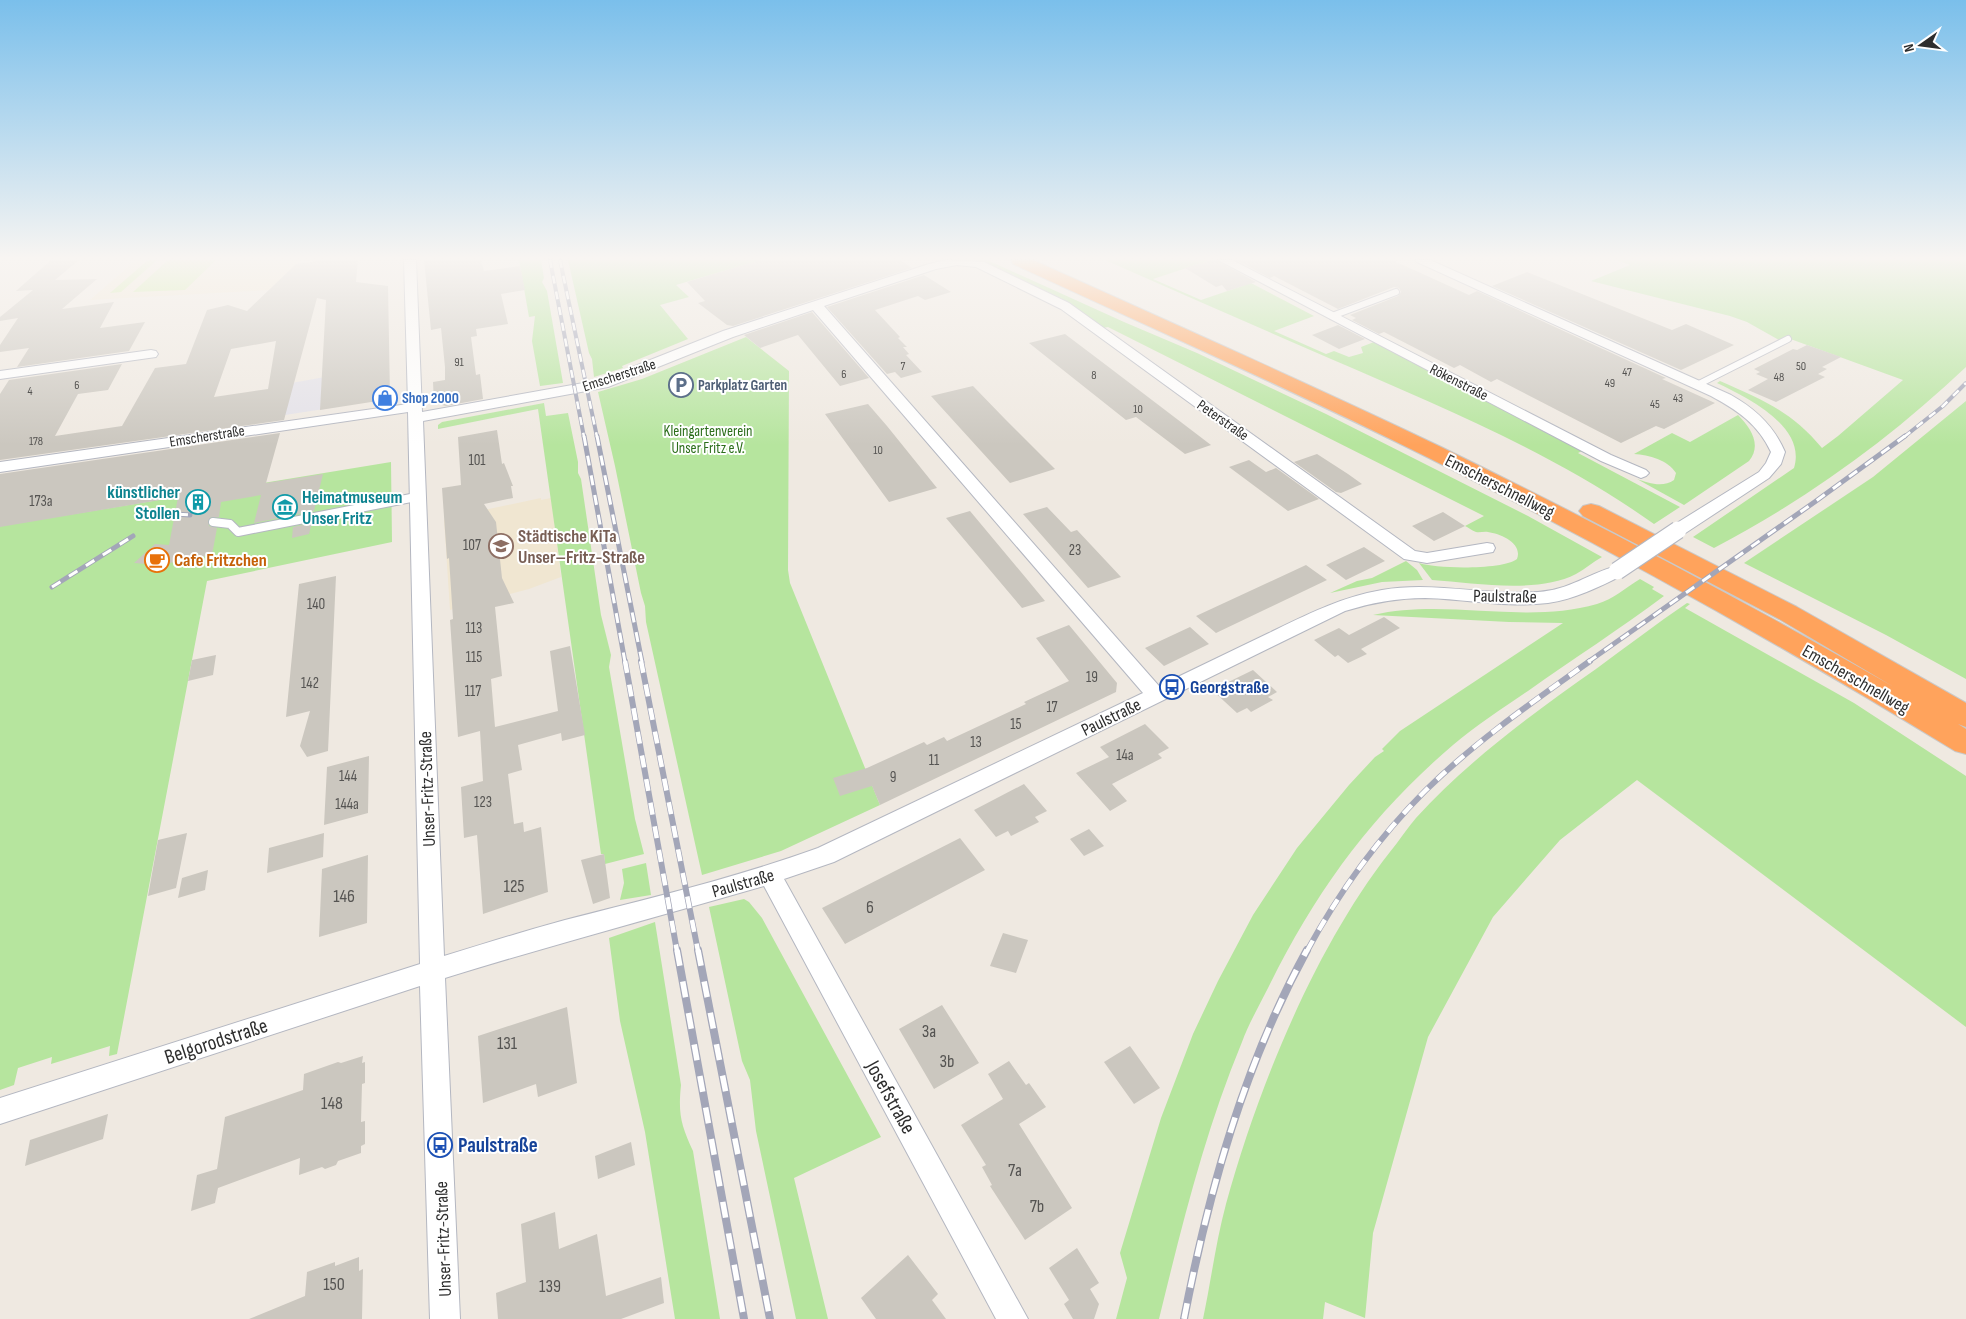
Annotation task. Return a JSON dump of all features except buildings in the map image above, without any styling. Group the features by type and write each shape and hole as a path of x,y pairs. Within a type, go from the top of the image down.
{"highway":[{"name":"Emscherschnellweg","path":"1152,322 1353,414 1502,486 1754,621 1966,742"},
{"name":"Emscherschnellweg","path":"1189,322 1372,404 1558,494 1788,613 1966,716"}],"street":[{"name":"Unser-Fritz-Straße","path":"412,322 432,971 446,1319"},
{"name":"Emscherstraße","path":"0,467 414,412 604,384 728,334 766,322"},
{"path":"830,322 1156,695"},
{"name":"Peterstraße","path":"1087,322 1410,555 1427,558 1487,548"},
{"name":"Rökenstraße","path":"1343,322 1597,454 1641,473"},
{"name":"Paulstraße","path":"432,971 564,931 648,910 770,875 826,855 1329,611 1353,602 1388,595 1411,593 1540,598 1582,588 1617,571 1764,475 1773,464 1778,452 1773,439 1765,426 1736,402 1559,322"},
{"path":"0,375 152,354"},
{"name":"Josefstraße","path":"770,875 1014,1319"},
{"name":"Belgorodstraße","path":"0,1111 432,971"}],"lane":[{"path":"1699,384 1788,340"},
{"path":"213,522 230,524 238,532 416,497"}],"shaded area":[{"path":"342,374 337,407 259,419 269,387"},
{"name":"Städtische KiTa Unser–Fritz-Straße","path":"541,498 541,500 551,498 561,577 529,589 450,610 444,520"}],"green space":[{"path":"534,322 552,322 563,383 540,386 532,341"},
{"path":"582,322 674,322 688,339 622,366 623,368 594,377 592,359"},
{"path":"1094,322 1123,322 1197,353 1326,414 1528,516 1602,557 1576,574 1543,584 1505,586 1432,580 1419,563 1454,567 1499,565 1510,563 1517,559 1517,548 1510,540 1504,537 1488,532 1476,532 1465,526 1484,516 1108,327 1103,328"},
{"path":"1246,322 1299,322 1274,331 1326,354 1334,351 1349,357 1363,353 1361,347 1374,342 1582,451 1578,453 1680,507 1654,524 1616,498 1537,453 1414,395"},
{"path":"1747,322 1966,322 1966,367 1878,443 1846,466 1782,509 1714,548 1693,537 1794,468 1796,453 1792,439 1783,426 1771,415 1743,396 1717,383 1720,381 1776,408 1799,425 1822,448 1903,380 1785,337 1779,340"},
{"name":"Kleingartenverein Unser Fritz e.V.","path":"746,337 789,371 788,570 790,583 880,805 781,851 702,875 598,392 642,379"},
{"path":"1966,401 1966,679 1886,635 1744,563 1873,477"},
{"path":"544,403 546,416 568,413 578,462 578,473 581,479 601,615 611,655 609,667 635,819 644,854 605,864 604,854 601,854 538,409 438,429 438,425 442,422"},
{"path":"1738,415 1751,431 1755,443 1753,455 1749,461 1684,505 1637,479 1665,484 1674,480 1676,473 1673,468 1658,459 1634,454 1672,433 1690,442"},
{"path":"391,462 392,542 207,581 117,1054 109,1056 110,1046 51,1064 52,1057 18,1068 14,1085 0,1090 0,526"},
{"path":"1406,561 1417,570 1423,580 1382,582 1330,593 1357,581 1372,578"},
{"path":"1640,579 1654,587 1652,589 1664,596 1490,717 1453,745 1396,799 1371,827 1326,887 1286,953 1245,1035 1229,1076 1195,1179 1159,1319 1116,1319 1127,1278 1120,1253 1161,1118 1193,1034 1218,981 1253,915 1297,848 1349,785 1375,757 1384,751 1382,749 1400,731 1563,623 1373,615 1429,609 1514,612 1569,610 1603,602"},
{"path":"1687,603 1690,604 1685,608 1854,703 1966,776 1966,1027 1637,780 1560,840 1493,917 1428,1037 1373,1233 1365,1318 1325,1302 1323,1319 1203,1319 1222,1218 1240,1158 1274,1063 1294,1015 1317,968 1368,881 1416,818 1479,757 1548,703"},
{"path":"646,863 651,895 620,900 624,883 622,869"},
{"path":"744,899 749,902 762,918 881,1137 794,1178 828,1319 796,1319 756,1131 750,1080 742,1061 709,907"},
{"path":"655,922 681,1085 681,1119 693,1151 720,1319 675,1319 645,1132 620,1021 609,938"}],"railway":[{"path":"562,322 584,437"},
{"path":"573,322 597,437"},
{"path":"1904,437 1943,406 1966,383"},
{"path":"584,436 625,662"},
{"path":"597,436 642,662"},
{"path":"1588,662 1905,436"},
{"path":"158,513 190,515"},
{"path":"52,587 133,536"},
{"path":"625,661 677,951"},
{"path":"641,661 698,951"},
{"path":"1307,951 1332,908 1361,866 1392,827 1426,790 1485,738 1590,661"},
{"path":"677,950 744,1319"},
{"path":"698,950 770,1319"},
{"path":"1184,1319 1205,1223 1231,1129 1265,1038 1307,950"}],"place":[{"name":"Parkplatz Garten","path":"681,385"},
{"name":"Shop 2000","path":"385,398"},
{"name":"künstlicher Stollen","path":"198,502"},
{"name":"Heimatmuseum Unser Fritz","path":"285,507"},
{"name":"Städtische KiTa Unser–Fritz-Straße","path":"501,546"},
{"name":"Cafe Fritzchen","path":"157,560"},
{"name":"Georgstraße","path":"1172,687"},
{"name":"Paulstraße","path":"440,1145"}]}
